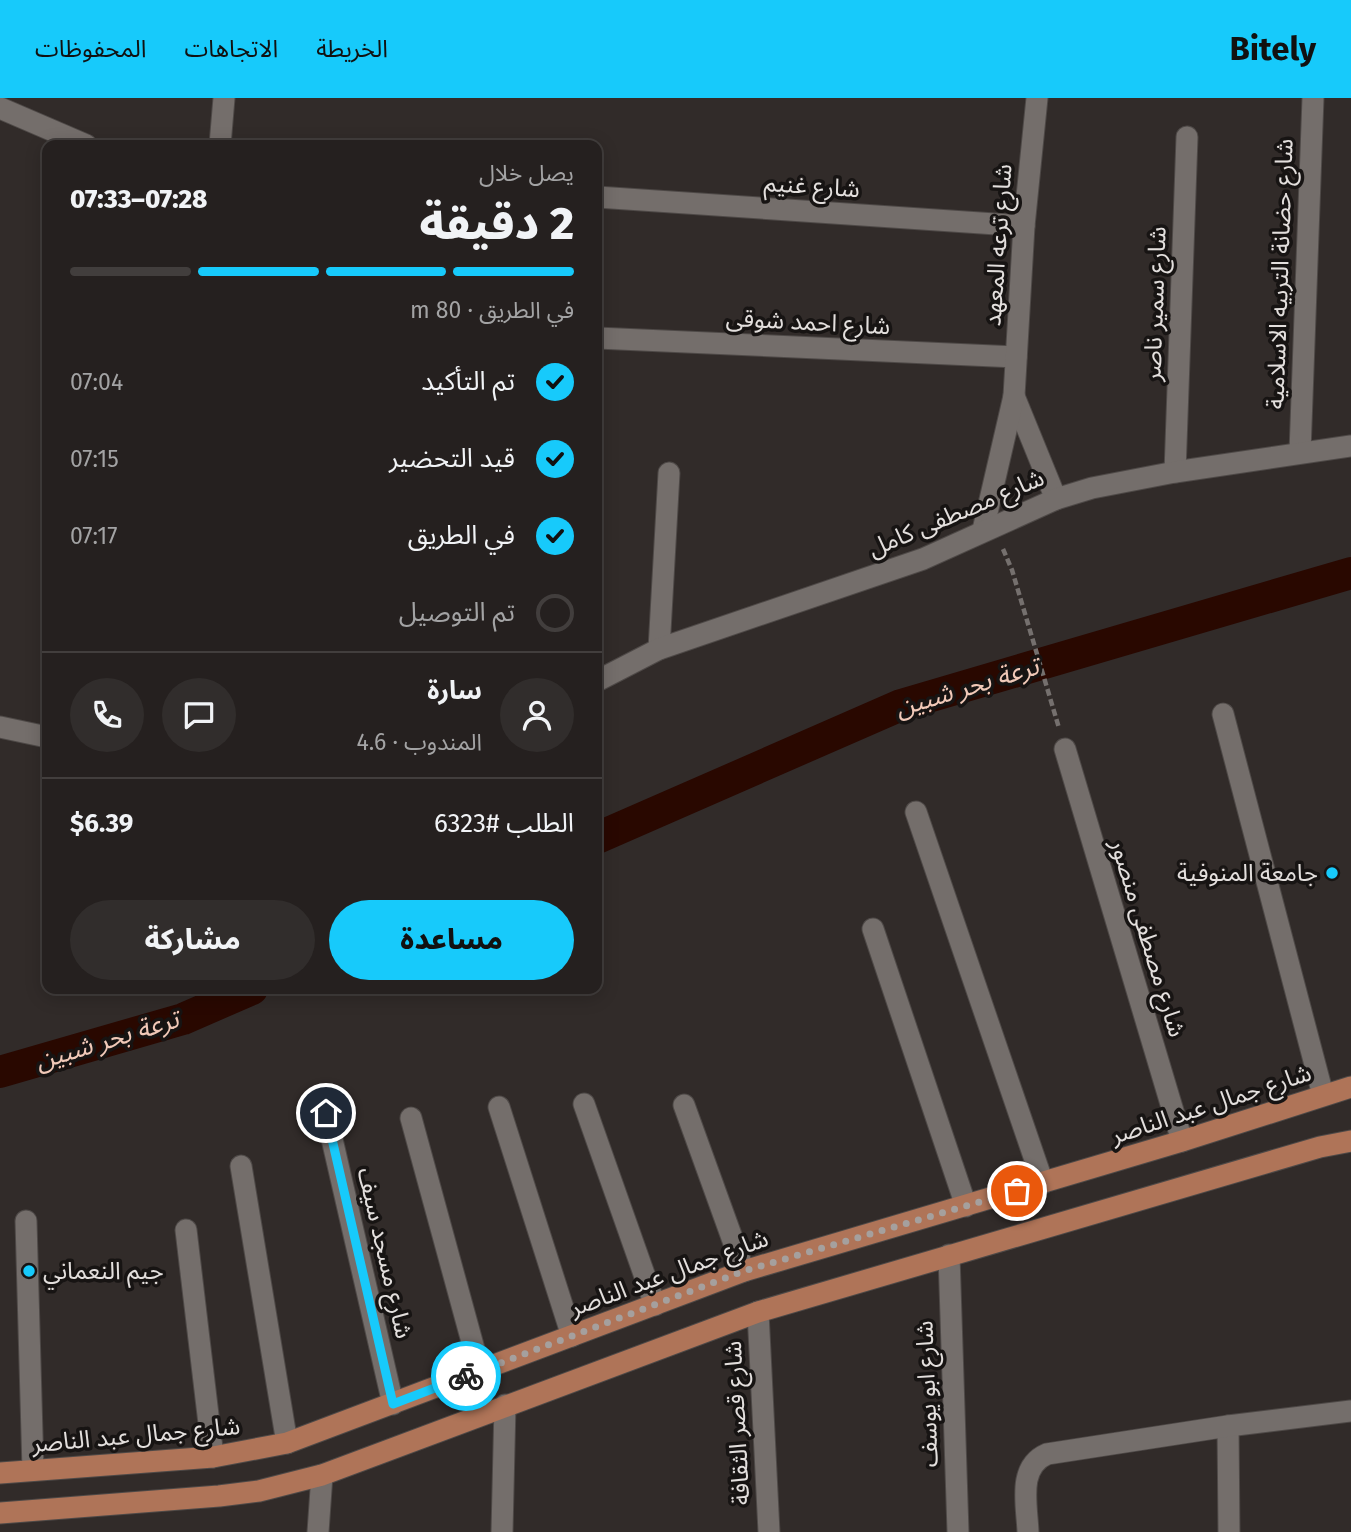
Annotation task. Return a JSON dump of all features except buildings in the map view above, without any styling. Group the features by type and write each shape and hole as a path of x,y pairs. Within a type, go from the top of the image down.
{"main road":[{"name":"شارع جمال عبد الناصر","path":"0,1473 213,1457 287,1443 744,1271 1182,1141 1351,1087"},
{"path":"0,1514 219,1496 260,1491 322,1475 758,1312 1320,1147 1351,1141"}],"street":[{"path":"220,140 224,98"},
{"name":"شارع ترعه المعهد","path":"983,530 1014,396 1024,226 1037,98"},
{"name":"شارع حضانة التربيه الاسلامية","path":"1300,452 1313,98"},
{"path":"0,108 74,140"},
{"name":"شارع سمير ناصر","path":"1175,472 1187,137"},
{"name":"شارع غنيم","path":"602,197 1024,226"},
{"name":"شارع احمد شوقى","path":"602,338 1016,357"},
{"name":"شارع ترعه المعهد","path":"1014,396 1056,499"},
{"name":"شارع مصطفى كامل","path":"602,678 659,649 887,573 1056,499 1092,488 1175,472 1351,446"},
{"path":"659,649 669,473"},
{"path":"1223,714 1324,1095"},
{"path":"0,727 42,736"},
{"name":"شارع مصطفى منصور","path":"1065,749 1182,1141"},
{"path":"916,811 1043,1183"},
{"path":"873,929 967,1206"},
{"path":"584,1104 655,1305"},
{"path":"684,1105 744,1271"},
{"path":"499,1107 572,1336"},
{"name":"شارع مسجد سيف","path":"326,1113 393,1404"},
{"path":"411,1118 480,1371"},
{"path":"241,1166 287,1443"},
{"path":"26,1221 33,1470"},
{"path":"187,1230 213,1457"},
{"name":"شارع ابو يوسف","path":"948,1255 958,1532"},
{"name":"شارع قصر الثقافة","path":"758,1312 768,1532"},
{"path":"502,1532 505,1405"},
{"path":"1028,1532 1026,1478 1037,1458 1047,1454 1228,1426 1351,1411"},
{"path":"1228,1426 1229,1532"},
{"path":"318,1532 322,1475"}],"path":[{"path":"1012,569 1065,749"}],"waterway":[{"name":"ترعة بحر شبين","path":"602,836 901,705 1351,573"},
{"name":"ترعة بحر شبين","path":"0,1072 183,1019 240,994"}],"way so far":[{"path":"466,1376 744,1271 1017,1191"}],"place":[{"name":"جامعة المنوفية","path":"1332,873"},
{"name":"جيم النعماني","path":"29,1271"}],"route":[{"path":"326,1113 393,1404 466,1376"}]}
